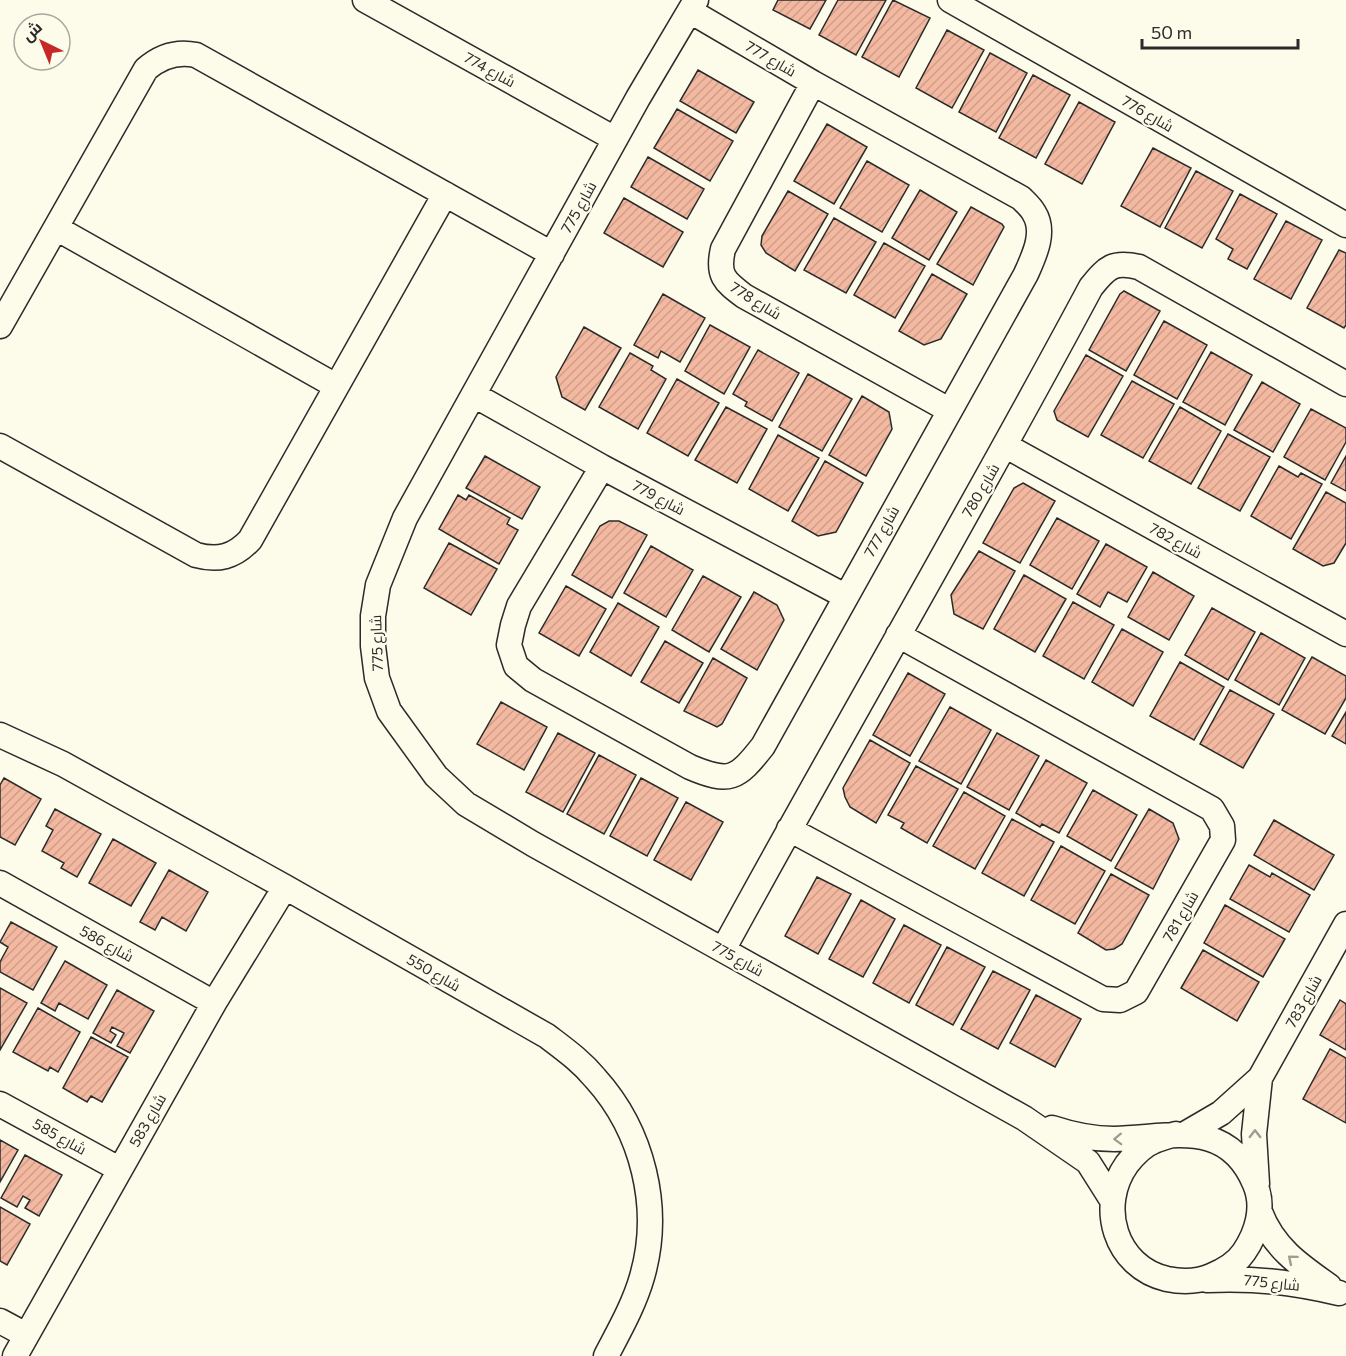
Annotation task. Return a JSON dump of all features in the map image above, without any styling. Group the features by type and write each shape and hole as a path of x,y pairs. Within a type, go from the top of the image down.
{"street":[{"name":"شارع 774","path":"365,0 615,139"},
{"name":"شارع 776","path":"950,0 1346,225"},
{"name":"شارع 775","path":"693,5 615,139 405,518 378,585 373,616 373,646 377,678 389,711 436,776 466,804 1024,1118 1088,1162 1112,1200"},
{"name":"شارع 777","path":"602,467 519,606 509,645 516,666 533,680 690,767 713,777 732,776 748,765 763,746 1034,258 1040,231 1035,213 1021,198 813,83 693,5"},
{"path":"0,326 146,69 162,58 179,53 196,55 552,254"},
{"name":"شارع 778","path":"813,83 723,249 721,272 727,283 744,296 949,410"},
{"path":"0,446 196,555 226,557 243,548 250,540 445,194"},
{"path":"56,228 336,386"},
{"name":"شارع 780","path":"723,950 1006,446 1091,287 1103,273 1123,264 1139,267 1346,384"},
{"name":"شارع 779","path":"474,395 602,467 845,596"},
{"name":"شارع 782","path":"1006,446 1346,634"},
{"name":"شارع 781","path":"789,829 1102,999 1120,1000 1136,992 1223,840 1222,826 1212,809 898,635"},
{"name":"شارع 550","path":"0,735 63,764 285,887 547,1036 577,1059 613,1099 640,1153 649,1192 649,1238 642,1277 627,1315 606,1356"},
{"name":"شارع 586","path":"0,883 214,1002"},
{"name":"شارع 583","path":"21,1346 214,1002 285,887"},
{"name":"شارع 783","path":"1180,1134 1221,1113 1260,1078 1346,924"},
{"name":"شارع 783","path":"1259,1201 1254,1134 1260,1078"},
{"name":"شارع 585","path":"0,1104 119,1169"},
{"name":"شارع 775","path":"1024,1118 1072,1135 1095,1139 1180,1134"},
{"path":"1180,1134 1209,1137 1231,1149 1248,1168 1259,1201 1255,1235 1243,1255 1225,1270 1204,1280 1180,1282 1157,1276 1137,1264 1121,1246 1113,1223 1112,1200 1119,1176 1133,1156 1153,1141 1180,1134"},
{"name":"شارع 775","path":"1259,1201 1265,1227 1286,1255 1342,1295"},
{"name":"شارع 775","path":"1204,1280 1262,1280 1293,1283 1342,1295"},
{"path":"0,1321 21,1346"}],"building":[{"path":"778,0 826,0 810,29 773,10"},
{"path":"838,0 886,0 856,55 819,35"},
{"path":"893,0 930,18 899,77 862,57"},
{"path":"947,30 984,50 952,108 916,88"},
{"path":"990,53 1027,73 996,132 959,112"},
{"path":"698,70 754,102 736,133 680,101"},
{"path":"1033,75 1070,95 1036,158 999,138"},
{"path":"1079,102 1115,122 1082,184 1045,164"},
{"path":"677,109 733,141 710,181 654,148"},
{"path":"827,124 867,147 834,204 794,181"},
{"path":"1153,148 1191,168 1160,227 1121,206"},
{"path":"648,157 704,189 687,219 631,187"},
{"path":"867,161 909,185 882,232 840,208"},
{"path":"1196,171 1233,191 1202,248 1165,228"},
{"path":"920,190 957,212 929,260 892,238"},
{"path":"788,191 828,214 795,271 766,253 761,245 762,236"},
{"path":"1240,194 1277,214 1247,269 1228,259 1233,249 1216,239"},
{"path":"624,198 683,232 663,267 604,233"},
{"path":"971,207 1004,227 973,285 937,264"},
{"path":"834,218 876,242 846,293 804,270"},
{"path":"1286,221 1322,240 1291,299 1254,279"},
{"path":"884,243 925,266 895,318 854,295"},
{"path":"1339,250 1346,253 1346,325 1344,328 1307,308"},
{"path":"932,274 967,294 941,339 924,345 899,331"},
{"path":"1124,291 1160,311 1126,371 1089,350 1120,294"},
{"path":"663,294 705,318 680,362 661,351 658,358 634,345"},
{"path":"1164,321 1207,345 1177,399 1134,375"},
{"path":"710,325 750,347 724,394 685,371"},
{"path":"584,327 621,348 585,410 562,397 556,377"},
{"path":"758,350 799,373 772,421 745,406 747,402 733,394"},
{"path":"1211,352 1252,375 1225,425 1183,402"},
{"path":"630,353 653,366 651,370 666,379 638,429 599,407"},
{"path":"1086,355 1123,376 1088,437 1057,420 1054,411"},
{"path":"808,374 852,399 822,451 779,427"},
{"path":"677,379 719,403 688,456 647,433"},
{"path":"1132,381 1174,404 1143,458 1101,435"},
{"path":"1262,382 1300,404 1273,452 1234,430"},
{"path":"862,396 889,412 892,429 866,476 829,455"},
{"path":"726,407 767,429 737,483 695,460"},
{"path":"1180,407 1221,431 1191,484 1149,461"},
{"path":"1311,409 1346,428 1346,442 1325,480 1284,457"},
{"path":"1228,434 1270,457 1240,511 1198,488"},
{"path":"778,435 819,458 788,511 749,489"},
{"path":"485,456 540,487 522,519 466,488"},
{"path":"1346,456 1346,491 1331,483"},
{"path":"825,461 863,483 836,532 818,536 792,521"},
{"path":"1279,466 1298,477 1301,473 1322,484 1291,539 1251,516"},
{"path":"1023,483 1055,501 1020,563 983,543 1014,488"},
{"path":"1326,492 1346,503 1346,543 1334,563 1323,566 1293,549"},
{"path":"458,495 466,500 469,495 510,518 507,524 518,530 499,564 439,529"},
{"path":"1057,518 1099,541 1072,589 1030,565"},
{"path":"609,521 619,521 647,535 612,598 572,575 600,526"},
{"path":"449,543 497,569 471,615 424,588"},
{"path":"1106,544 1147,567 1127,602 1108,592 1100,607 1077,594"},
{"path":"651,546 693,570 666,617 624,593"},
{"path":"979,551 1015,571 983,629 954,614 951,595"},
{"path":"1153,572 1194,596 1169,640 1128,617"},
{"path":"1024,575 1066,599 1035,652 994,629"},
{"path":"703,576 741,597 709,652 672,630"},
{"path":"566,586 606,609 579,656 539,633"},
{"path":"754,592 777,605 784,620 757,670 721,649"},
{"path":"1073,602 1114,625 1084,679 1043,656"},
{"path":"618,603 659,627 631,676 590,652"},
{"path":"1212,608 1255,632 1228,680 1185,655"},
{"path":"1122,629 1163,652 1133,706 1092,682"},
{"path":"1261,633 1305,658 1279,705 1235,680"},
{"path":"665,641 703,663 679,703 641,682"},
{"path":"1312,657 1346,676 1346,698 1325,734 1282,710"},
{"path":"713,658 747,678 722,724 717,727 684,711"},
{"path":"1180,662 1224,687 1194,740 1150,716"},
{"path":"908,673 945,694 910,756 873,735"},
{"path":"1230,690 1274,714 1243,768 1200,744"},
{"path":"501,702 547,727 524,770 477,744"},
{"path":"950,707 991,730 961,784 919,761"},
{"path":"1346,712 1346,744 1332,736"},
{"path":"558,733 595,753 563,812 526,792"},
{"path":"997,733 1039,756 1009,810 967,787"},
{"path":"870,740 910,763 876,823 850,807 843,788"},
{"path":"599,755 636,775 604,834 567,814"},
{"path":"1046,760 1087,783 1059,833 1042,824 1040,827 1016,813"},
{"path":"916,766 958,789 927,843 901,828 904,823 888,815"},
{"path":"4,778 41,799 15,845 0,837 0,785"},
{"path":"641,778 678,798 647,856 610,836"},
{"path":"1093,790 1137,815 1111,861 1067,836"},
{"path":"964,792 1005,816 975,869 933,846"},
{"path":"686,802 723,822 691,880 654,860"},
{"path":"55,809 101,834 77,877 61,868 64,863 42,851 53,830 46,826"},
{"path":"1149,809 1173,823 1179,839 1153,889 1115,868"},
{"path":"1012,819 1054,842 1024,896 982,873"},
{"path":"1274,820 1334,855 1314,890 1254,855"},
{"path":"113,839 156,863 131,906 89,883"},
{"path":"1061,846 1105,871 1075,924 1031,900"},
{"path":"1249,865 1270,877 1272,873 1310,895 1289,932 1230,899"},
{"path":"169,870 208,892 186,931 162,917 155,930 140,922"},
{"path":"1111,874 1149,895 1122,944 1114,949 1106,950 1078,933"},
{"path":"817,877 851,894 818,954 785,936"},
{"path":"861,900 895,919 863,977 829,959"},
{"path":"1225,905 1285,939 1263,977 1204,943"},
{"path":"11,922 57,947 33,990 0,972 0,962 8,947 0,942"},
{"path":"904,925 941,945 909,1003 873,983"},
{"path":"947,947 985,967 953,1025 916,1005"},
{"path":"1203,950 1259,982 1237,1021 1181,988"},
{"path":"65,961 107,985 88,1019 59,1003 55,1011 41,1003"},
{"path":"993,971 1030,990 998,1049 961,1029"},
{"path":"0,988 27,1003 0,1050"},
{"path":"117,990 154,1011 130,1053 117,1046 124,1033 112,1027 110,1031 116,1035 111,1043 93,1033"},
{"path":"1036,995 1081,1019 1055,1067 1010,1043"},
{"path":"1340,1000 1346,1004 1346,1050 1320,1035"},
{"path":"38,1008 80,1032 58,1072 50,1067 48,1071 13,1052"},
{"path":"91,1037 128,1057 102,1102 91,1096 87,1102 63,1088"},
{"path":"1330,1049 1346,1058 1346,1123 1303,1099"},
{"path":"0,1140 18,1150 0,1182"},
{"path":"25,1155 62,1175 39,1216 25,1208 30,1200 23,1196 17,1207 1,1198"},
{"path":"0,1207 30,1224 7,1265 0,1261"}]}
